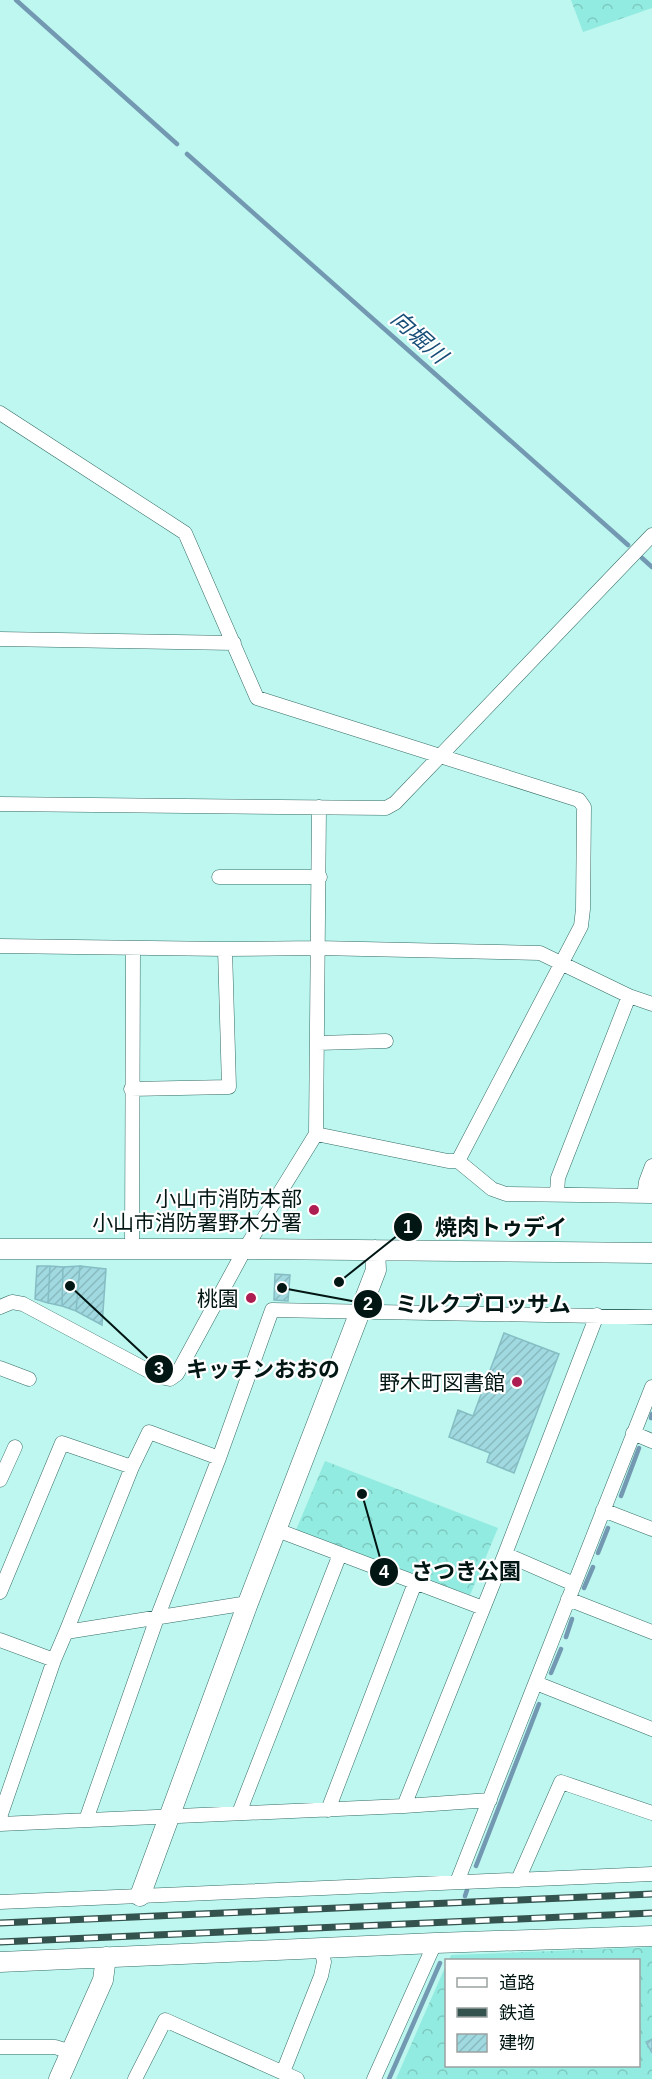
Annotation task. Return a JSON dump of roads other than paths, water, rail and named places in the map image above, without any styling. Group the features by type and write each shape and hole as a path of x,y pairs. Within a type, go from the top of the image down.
{"street":[{"path":"0,413 186,532 258,698 579,800 584,807 581,926 458,1161"},
{"path":"0,804 386,808 395,803 652,535"},
{"path":"0,639 234,643"},
{"path":"0,1307 12,1302 22,1304 160,1377 170,1379 177,1374 245,1249 316,1134 319,807"},
{"path":"219,877 320,877"},
{"path":"0,946 318,948 540,953 652,1005"},
{"path":"132,1248 133,948"},
{"path":"131,1089 229,1087 225,949"},
{"path":"557,1193 558,1178 629,996"},
{"path":"318,1043 386,1041"},
{"path":"316,1134 448,1161 458,1161 492,1189 506,1194 648,1196 646,1182 652,1166"},
{"path":"0,1249 132,1248 652,1253"},
{"path":"140,1896 248,1603 361,1312 376,1270 375,1250"},
{"path":"86,1820 157,1618 219,1458 272,1310 652,1317"},
{"path":"404,1806 505,1554 597,1315"},
{"path":"0,1368 29,1379"},
{"path":"457,1882 652,1386"},
{"path":"0,1817 54,1660 132,1467 149,1432 219,1458"},
{"path":"633,1433 652,1441"},
{"path":"0,1592 62,1443 132,1467"},
{"path":"1,1473 15,1446"},
{"path":"603,1510 652,1529"},
{"path":"277,1530 483,1608"},
{"path":"239,1813 340,1554"},
{"path":"505,1554 574,1584"},
{"path":"328,1810 415,1583"},
{"path":"568,1599 652,1632"},
{"path":"66,1632 248,1603"},
{"path":"0,1640 54,1660"},
{"path":"536,1683 652,1729"},
{"path":"518,1880 561,1782 652,1813"},
{"path":"0,1824 328,1810 490,1800"},
{"path":"0,1902 518,1880 651,1871"},
{"path":"0,1962 321,1947 652,1936"},
{"path":"374,2079 435,1943"},
{"path":"283,2072 321,1976 324,1962 321,1947"},
{"path":"59,2079 103,1980 106,1957"},
{"path":"135,2079 165,2020 297,2079"},
{"path":"0,2047 55,2047 71,2052"}],"waterway":[{"name":"向堀川","path":"16,0 177,144"},
{"name":"向堀川","path":"187,154 628,545"},
{"name":"向堀川","path":"642,558 652,567"},
{"path":"651,1418 652,1414"},
{"path":"621,1496 639,1448"},
{"path":"598,1553 608,1528"},
{"path":"584,1588 593,1567"},
{"path":"566,1637 572,1619"},
{"path":"551,1673 561,1649"},
{"path":"476,1866 539,1704"},
{"path":"465,1896 467,1890"},
{"path":"389,2079 440,1963"}],"railway":[{"path":"0,1923 652,1894"},
{"path":"0,1942 652,1913"}],"place":[{"name":"小山市消防本部 小山市消防署野木分署","path":"314,1210"},
{"name":"焼肉トゥデイ","path":"339,1282"},
{"name":"キッチンおおの","path":"70,1286"},
{"name":"ミルクブロッサム","path":"282,1288"},
{"name":"桃園","path":"251,1298"},
{"name":"野木町図書館","path":"517,1382"},
{"name":"さつき公園","path":"362,1494"}]}
